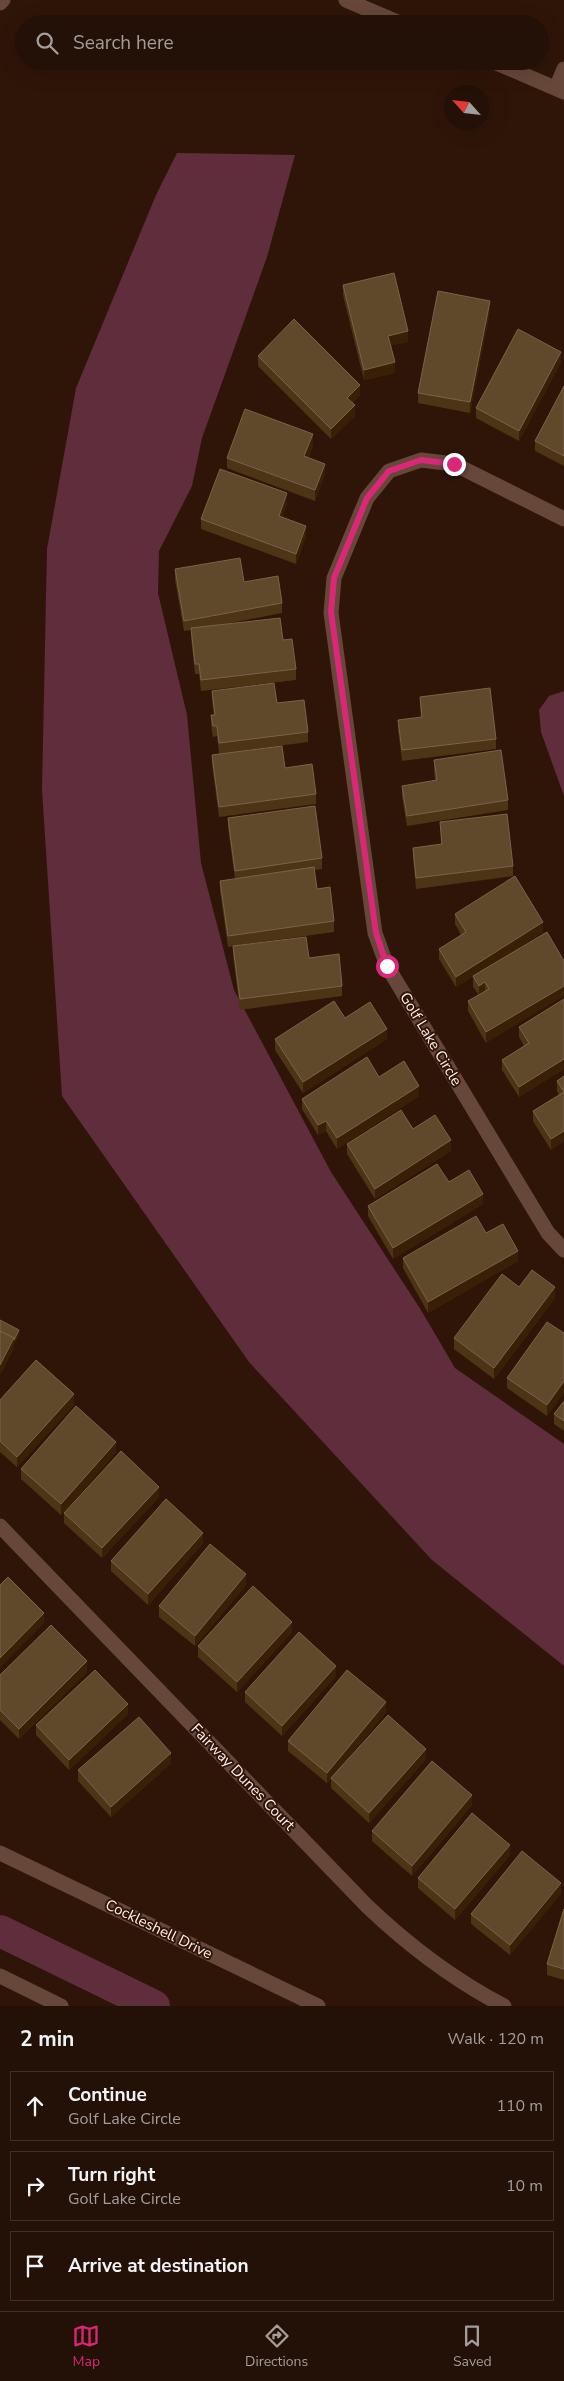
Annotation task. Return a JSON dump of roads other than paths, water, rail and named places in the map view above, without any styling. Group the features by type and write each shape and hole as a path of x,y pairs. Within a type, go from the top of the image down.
{"street":[{"path":"0,3 3,0"},
{"path":"346,0 381,15"},
{"path":"513,70 560,90 564,69"},
{"name":"Golf Lake Circle","path":"564,519 454,464 421,460 389,471 367,498 334,578 331,612 376,933 387,966 548,1233 564,1250"},
{"name":"Fairway Dunes Court","path":"0,1526 373,1912 434,1964 471,1989 504,2006"},
{"name":"Cockleshell Drive","path":"0,1853 318,2006"},
{"path":"0,1976 61,2006"}],"waterway":[{"path":"0,1931 154,2006"}]}
